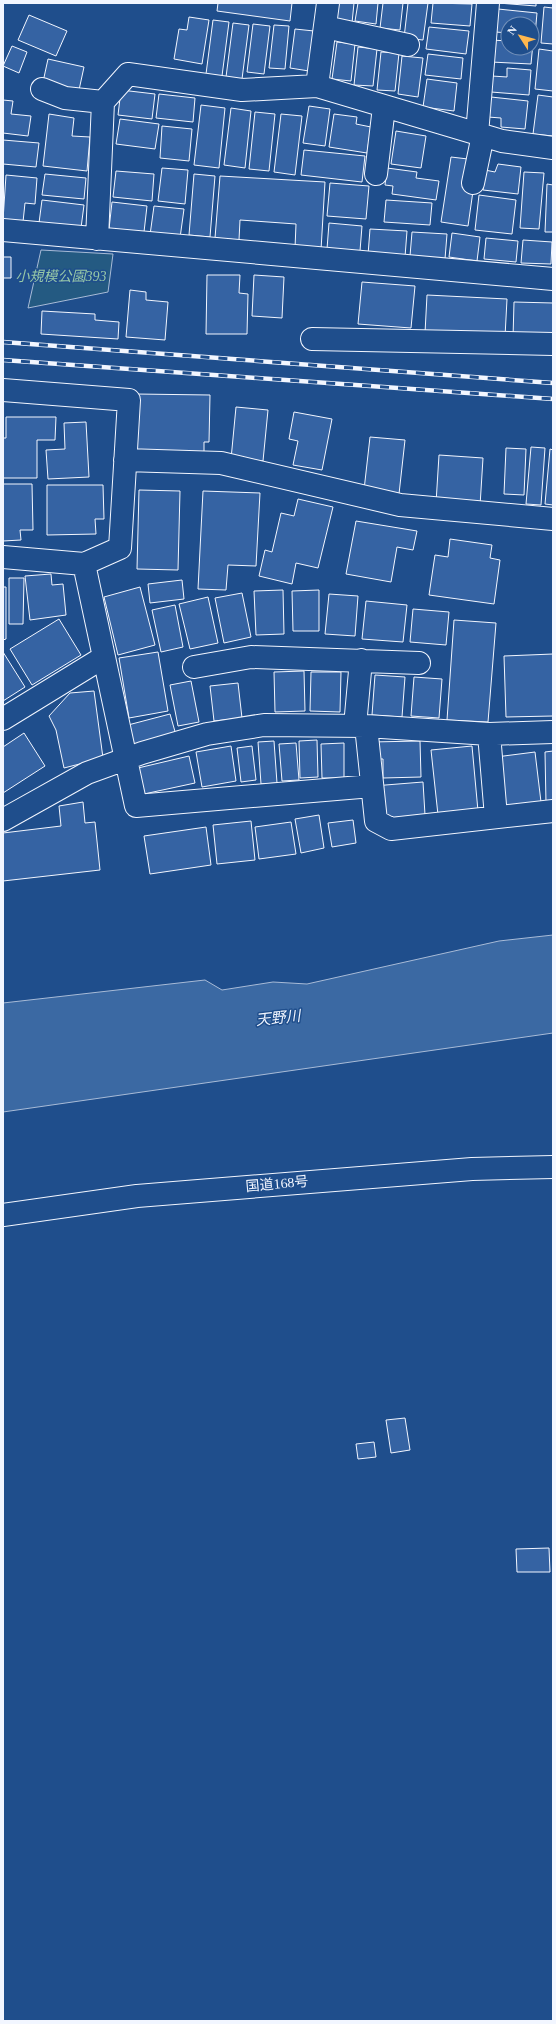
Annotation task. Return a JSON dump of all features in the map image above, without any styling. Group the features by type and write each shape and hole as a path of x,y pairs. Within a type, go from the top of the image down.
{"main road":[{"path":"317,86 328,3"},
{"path":"473,183 480,135 488,3"},
{"path":"325,27 408,45"},
{"path":"97,239 103,102 128,74 242,90 317,86 502,141 553,148"},
{"path":"42,89 65,98 103,102"},
{"path":"376,174 384,107"},
{"path":"3,230 553,279"},
{"path":"312,339 553,344"},
{"path":"3,390 129,400 120,548 84,564 3,556"},
{"path":"125,460 221,463 400,505 553,519"},
{"path":"84,564 136,806 372,786"},
{"path":"3,719 104,657"},
{"path":"194,667 251,657 419,663"},
{"path":"361,660 361,726 372,786 376,821 391,829 553,811"},
{"path":"3,820 87,773 126,759 207,734 264,725 361,726 489,734 553,732"},
{"path":"489,734 496,818"},
{"path":"528,814 553,826"},
{"name":"国道168号","path":"3,1215 137,1196 472,1169 553,1167"}],"green space":[{"name":"小規模公園393","path":"41,250 113,254 108,292 28,308"}],"water":[{"name":"天野川","path":"553,935 553,1033 3,1112 3,1003 205,980 222,990 273,982 307,984 499,941"}],"building":[{"path":"218,3 292,3 290,21 217,11"},
{"path":"336,3 354,3 352,23 334,21"},
{"path":"358,3 378,3 376,24 355,21"},
{"path":"383,3 403,3 400,30 380,28"},
{"path":"408,3 428,3 423,40 404,38"},
{"path":"433,3 472,4 470,26 431,23"},
{"path":"498,3 536,3 536,6"},
{"path":"544,7 553,8 553,44 541,43"},
{"path":"498,9 537,13 537,16 500,16 500,32 496,32"},
{"path":"29,15 67,31 56,56 18,40"},
{"path":"189,17 209,20 202,64 174,59 179,29 187,30"},
{"path":"213,20 229,22 222,76 206,74"},
{"path":"233,23 249,25 242,79 226,77"},
{"path":"253,24 270,26 264,74 247,72"},
{"path":"274,25 289,26 285,69 269,68"},
{"path":"429,27 469,31 466,54 426,49"},
{"path":"295,29 314,31 309,71 290,68"},
{"path":"492,40 500,40 500,56 532,56 531,64 491,62"},
{"path":"337,42 355,44 351,81 332,79"},
{"path":"12,46 27,52 19,73 3,66"},
{"path":"358,47 377,49 373,86 354,85"},
{"path":"540,49 553,51 553,91 535,89"},
{"path":"381,52 399,53 395,91 377,90"},
{"path":"428,54 463,58 461,79 425,75"},
{"path":"402,56 423,58 418,97 398,94"},
{"path":"48,59 84,67 79,90 43,82"},
{"path":"507,68 531,70 529,95 491,92 492,76 507,77"},
{"path":"427,79 457,83 454,111 423,107"},
{"path":"121,90 155,94 152,119 118,115"},
{"path":"159,94 195,98 193,122 156,118"},
{"path":"538,95 553,97 553,136 533,134"},
{"path":"491,97 528,101 525,129 501,127 501,118 488,117"},
{"path":"3,100 13,101 11,114 31,116 28,136 3,133"},
{"path":"201,105 225,108 219,168 194,165"},
{"path":"309,106 330,109 325,146 303,143"},
{"path":"231,108 251,111 245,168 224,165"},
{"path":"255,112 275,114 269,171 249,169"},
{"path":"49,114 74,118 72,136 90,137 87,171 43,166"},
{"path":"281,114 302,116 295,175 274,172"},
{"path":"334,114 357,117 356,124 371,127 367,153 329,147"},
{"path":"120,119 159,124 155,149 116,144"},
{"path":"162,126 192,129 189,161 160,158"},
{"path":"396,131 426,136 421,168 391,164"},
{"path":"3,140 39,143 36,167 3,164"},
{"path":"304,150 365,156 362,182 301,175"},
{"path":"451,157 468,159 464,189 473,191 468,226 441,222"},
{"path":"498,164 521,167 518,194 483,190 485,170 495,172"},
{"path":"162,168 188,170 185,204 158,201"},
{"path":"387,168 417,172 416,178 439,181 436,200 392,194 393,186 385,185"},
{"path":"116,171 154,174 152,201 113,197"},
{"path":"524,172 544,173 539,229 520,228"},
{"path":"45,174 86,178 84,199 42,195"},
{"path":"194,174 215,176 210,237 189,235"},
{"path":"6,175 37,178 35,204 25,203 23,222 3,220"},
{"path":"220,176 325,182 321,250 295,248 296,224 240,220 239,240 215,238"},
{"path":"330,183 369,186 366,219 327,216"},
{"path":"547,184 553,185 553,232 545,232"},
{"path":"479,195 516,200 512,234 475,230"},
{"path":"42,200 84,205 81,228 39,223"},
{"path":"386,200 432,203 430,225 384,222"},
{"path":"112,202 147,206 144,232 109,229"},
{"path":"154,206 184,209 180,238 150,235"},
{"path":"329,223 362,226 360,251 327,249"},
{"path":"370,229 407,231 405,257 368,255"},
{"path":"412,232 447,234 445,259 410,256"},
{"path":"452,233 480,237 477,261 449,257"},
{"path":"486,238 518,241 516,262 484,259"},
{"path":"523,240 552,242 551,264 521,263"},
{"path":"3,257 11,257 11,278 3,278"},
{"path":"207,275 240,275 239,293 248,294 247,334 206,334"},
{"path":"254,275 284,277 282,318 252,316"},
{"path":"362,282 415,286 411,328 358,324"},
{"path":"130,290 146,292 146,300 168,302 165,340 126,337"},
{"path":"427,295 507,299 505,337 425,333"},
{"path":"514,302 553,303 553,339 513,338"},
{"path":"42,311 95,314 95,320 119,322 118,339 41,334"},
{"path":"136,394 210,395 209,442 204,442 204,453 135,452"},
{"path":"236,407 268,410 263,461 231,459"},
{"path":"294,412 332,419 322,470 293,465 298,441 289,439"},
{"path":"6,417 56,417 55,440 37,440 37,478 3,478 3,438 6,438"},
{"path":"86,422 89,477 48,479 46,450 65,449 64,423"},
{"path":"370,437 405,440 399,494 364,490"},
{"path":"531,447 545,448 541,505 526,504"},
{"path":"506,448 526,449 524,495 504,494"},
{"path":"550,449 553,450 553,505 545,504"},
{"path":"439,455 483,458 480,506 436,503"},
{"path":"3,484 32,484 33,530 20,530 21,540 3,541"},
{"path":"47,485 103,485 104,519 95,519 96,534 47,535"},
{"path":"139,490 180,491 178,570 137,569"},
{"path":"203,491 260,493 256,566 228,565 226,590 198,589"},
{"path":"298,499 333,507 318,568 296,563 292,584 259,576 265,550 272,552 281,513 294,516"},
{"path":"356,521 417,531 413,550 397,547 391,582 346,574"},
{"path":"450,539 492,545 490,558 500,560 494,604 429,595 435,555 448,557"},
{"path":"51,574 52,585 63,584 66,615 30,620 25,576"},
{"path":"9,578 24,578 23,624 9,624"},
{"path":"182,580 184,599 150,603 148,584"},
{"path":"3,587 6,587 6,639 3,640"},
{"path":"140,587 155,645 118,655 104,597"},
{"path":"283,590 284,634 256,635 254,591"},
{"path":"319,590 319,631 293,631 292,591"},
{"path":"242,593 251,637 224,643 215,598"},
{"path":"329,594 358,596 355,636 325,634"},
{"path":"208,597 218,643 190,649 179,604"},
{"path":"366,601 407,605 403,642 362,639"},
{"path":"175,605 183,647 161,652 152,610"},
{"path":"413,609 449,612 446,645 410,642"},
{"path":"59,619 81,655 32,685 10,649"},
{"path":"454,620 496,623 488,722 447,720"},
{"path":"3,652 25,687 3,701"},
{"path":"158,652 168,711 129,718 119,658"},
{"path":"553,654 553,716 506,717 504,656"},
{"path":"304,671 305,711 275,712 274,672"},
{"path":"311,672 341,672 340,712 310,711"},
{"path":"375,675 405,677 402,717 372,715"},
{"path":"414,677 442,679 439,718 411,716"},
{"path":"191,681 199,722 178,726 170,685"},
{"path":"238,683 242,718 214,721 210,686"},
{"path":"94,691 103,758 64,768 56,730 49,716 70,693"},
{"path":"170,714 176,735 134,746 128,725"},
{"path":"24,733 45,766 3,793 3,747"},
{"path":"317,740 318,777 300,778 299,741"},
{"path":"274,741 277,783 261,784 258,742"},
{"path":"420,741 421,777 383,778 383,759 371,759 371,742"},
{"path":"296,743 299,780 282,781 279,744"},
{"path":"344,743 344,778 322,778 321,744"},
{"path":"231,746 236,781 202,787 196,752"},
{"path":"252,746 256,780 241,782 237,748"},
{"path":"472,746 478,811 438,815 431,750"},
{"path":"553,751 553,803 546,804 545,752"},
{"path":"535,752 541,802 502,808 496,757"},
{"path":"189,756 195,783 144,794 138,768"},
{"path":"423,782 425,815 376,819 373,786"},
{"path":"83,802 85,823 95,822 100,870 3,881 3,833 61,826 59,806"},
{"path":"319,815 324,848 301,853 295,819"},
{"path":"353,820 356,843 332,847 328,823"},
{"path":"251,821 255,860 217,864 213,825"},
{"path":"291,822 296,854 259,859 255,827"},
{"path":"206,827 211,865 150,874 144,836"},
{"path":"405,1418 410,1450 391,1453 386,1420"},
{"path":"374,1442 376,1457 358,1459 356,1444"},
{"path":"549,1548 550,1572 517,1572 516,1549"}],"railway":[{"path":"3,342 553,383"},
{"path":"3,360 553,399"}]}
